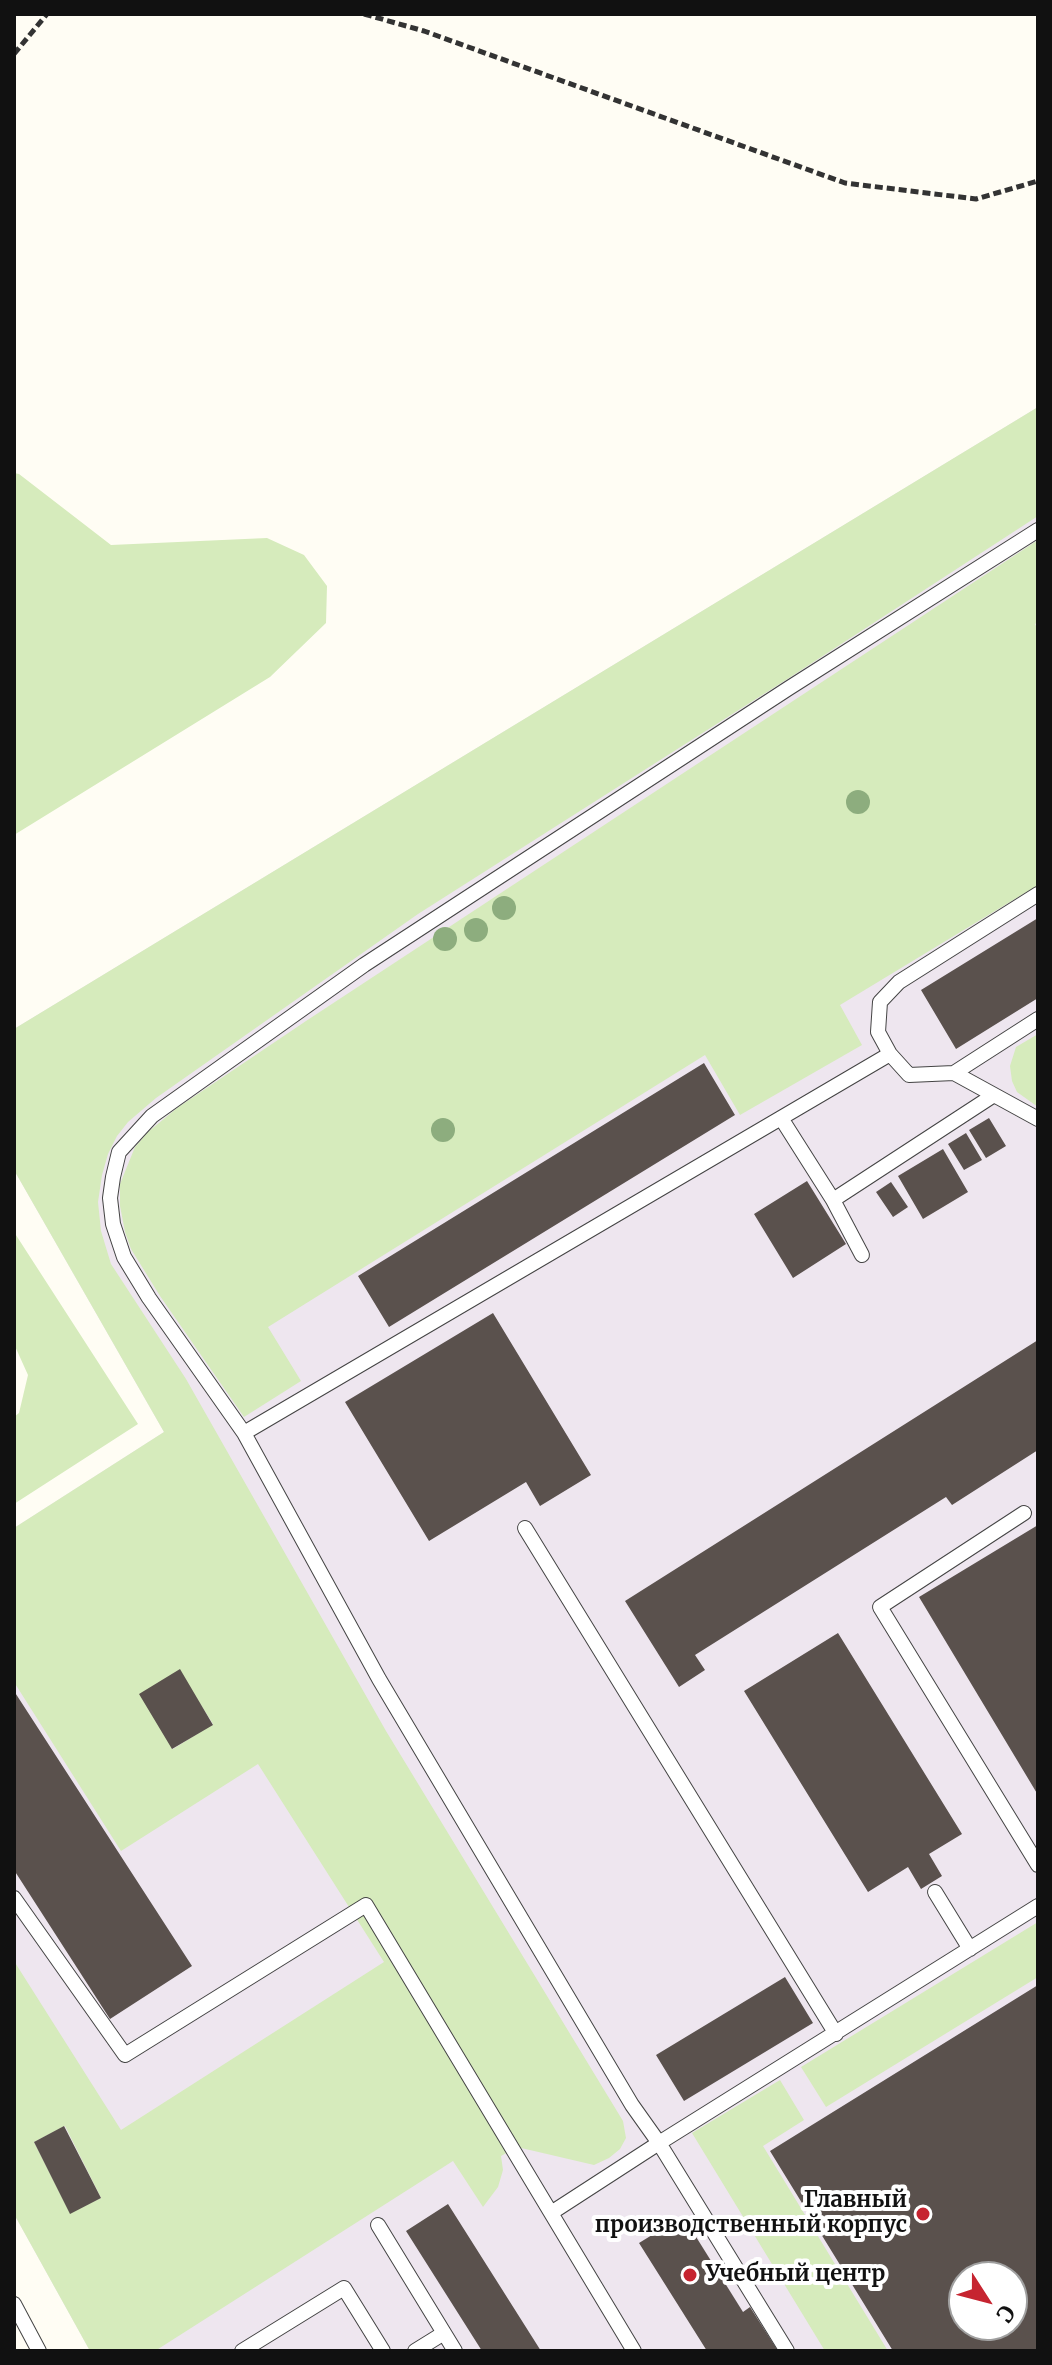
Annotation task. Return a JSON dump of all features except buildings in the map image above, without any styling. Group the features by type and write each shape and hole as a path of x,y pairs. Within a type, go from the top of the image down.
{"lane":[{"path":"787,2351 659,2143 632,2105 387,1692 244,1433 149,1298 124,1257 113,1224 110,1198 119,1152 152,1116 364,965 776,696 1038,530"},
{"path":"1038,894 899,982 880,1002 878,1032 890,1054 909,1075 954,1073 1038,1019"},
{"path":"244,1433 890,1054"},
{"path":"954,1073 1038,1119"},
{"path":"833,1200 994,1095"},
{"path":"781,1118 833,1200 862,1255"},
{"path":"1024,1513 880,1607 1038,1865"},
{"path":"525,1528 836,2034"},
{"path":"935,1892 970,1949"},
{"path":"14,1898 125,2055 366,1905 634,2351"},
{"path":"551,2213 1038,1906"},
{"path":"378,2225 455,2351"},
{"path":"242,2351 344,2288 383,2351"},
{"path":"14,2304 39,2351"},
{"path":"415,2351 444,2333"}],"path":[{"path":"14,54 47,14"},
{"path":"364,14 424,31 845,183 976,199 1038,181"}],"shaded area":[{"path":"1038,407 1038,2351 90,2351 14,2214 14,1528 164,1432 14,1170 14,1029"}],"green space":[{"path":"1038,407 1038,516 418,914 156,1098 128,1122 108,1154 98,1202 101,1231 111,1264 186,1379 386,1731 623,2121 626,2138 620,2149 594,2165 517,2147 501,2156 503,2170 498,2187 483,2207 453,2161 155,2351 90,2351 14,2214 14,1961 121,2130 384,1962 258,1764 121,1851 14,1682 14,1528 164,1432 14,1170 14,1029","holes":["179,1670 213,1724 172,1749","65,2126 101,2198 70,2213 34,2142"]},
{"path":"14,473 111,545 267,538 304,555 327,586 326,623 270,677 14,835"},
{"path":"1038,540 1038,622 1035,624 1038,630 1038,885 840,1005 862,1045 740,1115 705,1055 268,1327 301,1381 244,1417 160,1296 131,1249 125,1232 120,1184 135,1147 148,1132 177,1108 306,1021"},
{"path":"1038,1034 1038,1107 1017,1092 1010,1066 1016,1047"},
{"path":"14,1232 138,1424 14,1504 14,1417 19,1413 28,1375 14,1344"},
{"path":"1038,1922 1038,1977 826,2107 801,2067"},
{"path":"780,2080 804,2120 763,2146 888,2351 825,2351 692,2133"}],"place":[{"name":"Главный производственный корпус","path":"923,2214"},
{"name":"Учебный центр","path":"690,2275"}]}
